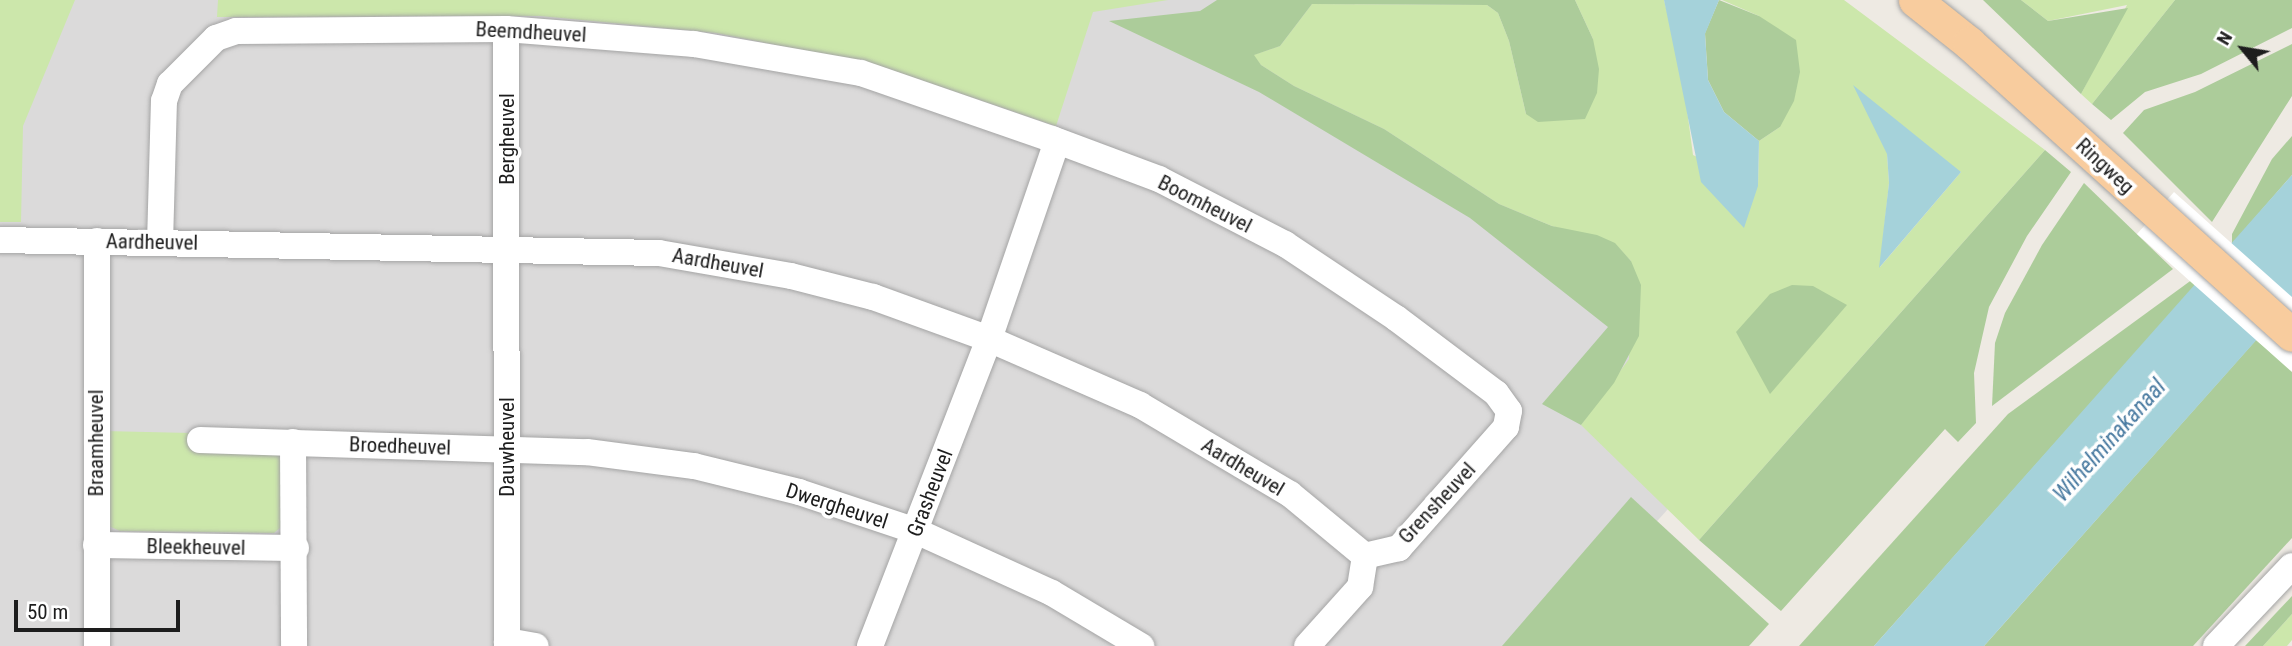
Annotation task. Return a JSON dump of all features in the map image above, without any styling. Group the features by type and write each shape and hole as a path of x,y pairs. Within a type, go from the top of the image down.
{"main road":[{"name":"Ringweg","path":"1915,0 1969,43 2292,335"}],"street":[{"name":"Beemdheuvel","path":"160,243 164,101 170,84 216,38 236,31 506,29 694,44 861,73 1057,141"},
{"name":"Bergheuvel","path":"506,29 507,248"},
{"path":"989,339 1057,141"},
{"name":"Boomheuvel","path":"1057,141 1159,179 1285,244 1407,326 1496,393 1508,411"},
{"name":"Aardheuvel","path":"0,240 659,253 791,276 873,297 989,339 1140,405 1290,494 1364,556"},
{"name":"Braamheuvel","path":"97,241 97,646"},
{"name":"Dauwheuvel","path":"507,248 508,643"},
{"name":"Grasheuvel","path":"870,646 989,339"},
{"name":"Grensheuvel","path":"1364,556 1399,548 1506,427 1508,411"},
{"name":"Broedheuvel","path":"200,440 507,449"},
{"path":"293,442 295,646"},
{"name":"Dwergheuvel","path":"507,449 587,452 694,466 799,492 916,531 1052,593 1141,646"},
{"name":"Bleekheuvel","path":"96,545 296,548"},
{"path":"1307,646 1360,587 1364,556"},
{"path":"2216,646 2292,566"},
{"path":"508,643 536,646"}],"shaded area":[{"path":"0,0 1351,0 1661,372 1668,509 1545,646 0,646"}],"green space":[{"path":"0,0 75,0 23,126 21,222 0,222"},
{"path":"218,0 1168,0 1093,12 1056,126 876,65 716,33 540,16 217,17"},
{"path":"1217,0 1575,0 1593,39 1599,69 1597,93 1585,119 1538,122 1526,114 1509,41 1498,13 1487,5 1312,4 1280,46 1254,55 1261,65 1294,86 1384,129 1499,204 1552,226 1597,235 1615,243 1631,261 1641,285 1639,336 1614,383 1581,425 1542,404 1608,327 1470,218 1259,92 1109,21 1200,11"},
{"path":"1575,0 1664,0 1682,72 1693,155 1758,186 1759,141 1780,127 1759,16 1722,0 1844,0 2045,150 1699,540 1581,425 1629,359 1631,261 1615,244 1552,226 1499,204 1384,129 1294,86 1261,65 1253,55 1280,46 1312,4 1487,5 1498,13 1509,41 1526,114 1593,39","holes":["1887,154 1961,172 1880,267 1889,183"]},
{"path":"1719,0 1759,16 1796,40 1800,72 1794,101 1780,127 1759,141 1724,112 1708,80 1705,33"},
{"path":"1983,0 2021,0 2048,21 2128,8 2081,94"},
{"path":"2021,0 2175,0 2092,104 2081,94 2127,5 2048,21"},
{"path":"2175,0 2292,0 2292,28 2201,74 2145,92 2111,120 2092,104"},
{"path":"2292,44 2292,96 2212,222 2123,133 2144,110 2195,92"},
{"path":"2292,136 2292,175 2232,244 2232,234 2272,159"},
{"path":"2045,150 2071,172 2027,236 1989,307 1974,373 1976,423 1958,442 1945,429 1781,611 1699,540"},
{"path":"2084,183 2173,269 1992,406 1995,343 2005,313 2042,245"},
{"path":"2193,279 2195,286 1874,646 1799,646 2008,414"},
{"path":"1792,285 1813,286 1847,305 1770,394 1736,332 1770,294"},
{"path":"2256,340 2292,370 2292,538 2193,646 1984,646"},
{"path":"103,431 191,433 294,448 281,527 274,533 120,531 104,524"},
{"path":"1631,497 1769,624 1749,646 1502,646"},
{"path":"2292,596 2292,614 2263,646 2245,646"},
{"path":"2292,614 2292,640 2287,646 2263,646"}],"water":[{"path":"1664,0 1719,0 1705,34 1708,80 1724,112 1759,141 1758,186 1744,228 1701,182"},
{"path":"1853,85 1961,172 1879,268 1889,183 1887,154"},
{"name":"Wilhelminakanaal","path":"2292,175 2292,300 1984,646 1874,646"}],"pier":[{"path":"2174,192 2292,297 2292,372 2137,234"}]}
